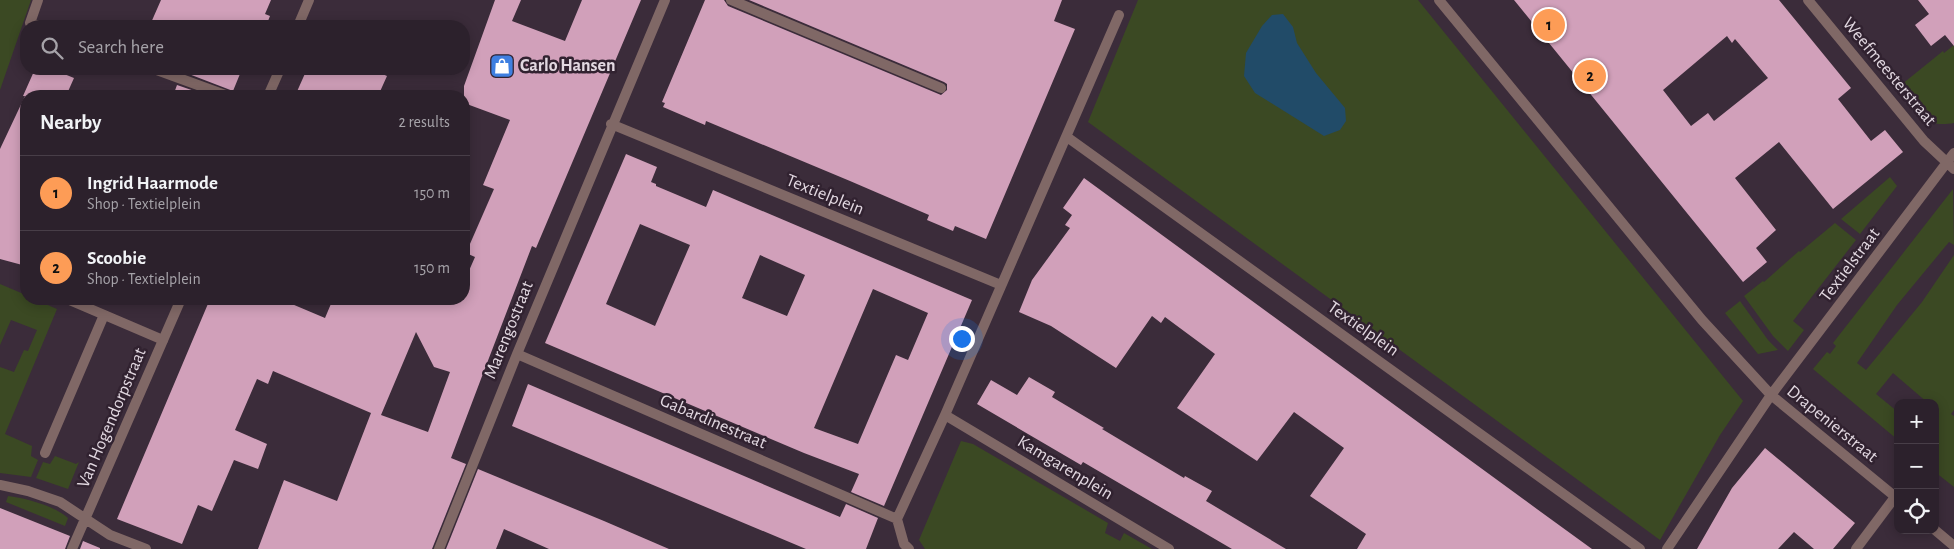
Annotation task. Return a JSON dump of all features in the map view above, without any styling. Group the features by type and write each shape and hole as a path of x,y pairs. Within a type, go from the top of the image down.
{"street":[{"path":"31,20 38,0"},
{"path":"301,20 309,0"},
{"path":"612,124 664,0"},
{"path":"731,0 941,88"},
{"path":"1439,0 1702,320 1771,395 1667,549"},
{"name":"Weefmeesterstraat","path":"1808,0 1924,141 1950,166"},
{"path":"909,549 904,544 896,519 945,415 1119,15"},
{"path":"170,75 212,90"},
{"path":"271,90 277,75"},
{"name":"Textielplein","path":"612,124 1001,285"},
{"name":"Marengostraat","path":"439,549 612,124"},
{"name":"Textielplein","path":"1067,137 1640,549"},
{"name":"Textielstraat","path":"1771,395 1950,166 1954,153"},
{"path":"82,305 163,340"},
{"name":"Van Hogendorpstraat","path":"72,549 178,305"},
{"path":"45,453 104,314"},
{"name":"Gabardinestraat","path":"517,354 896,519"},
{"name":"Drapenierstraat","path":"1771,395 1894,496"},
{"name":"Kamgarenplein","path":"945,415 1169,549"},
{"path":"0,486 28,491 60,502 110,535 146,549"},
{"name":"Drapenierstraat","path":"1856,549 1894,502"},
{"path":"1939,533 1954,546"}],"green space":[{"path":"0,0 31,0 24,20 20,20 20,32 0,90"},
{"path":"1138,0 1418,0 1743,401 1720,435 1660,540 1088,122"},
{"path":"1954,45 1954,123 1934,123 1914,111 1896,89 1943,51 1944,53"},
{"path":"1890,177 1897,186 1860,234 1841,219"},
{"path":"1953,189 1954,245 1949,242 1897,305 1857,363 1866,370 1922,302 1954,255 1954,410 1951,414 1954,416 1954,487 1939,475 1939,399 1923,399 1893,373 1876,394 1894,409 1894,437 1813,369 1827,352 1830,354 1836,346 1833,343"},
{"path":"1835,223 1856,240 1793,321 1804,330 1788,351 1773,336 1744,296 1764,282"},
{"path":"0,284 20,292 20,305 48,305 57,309 5,434 32,446 31,456 38,460 31,477 0,473 0,367 14,372 24,350 28,351 37,330 11,320 0,345"},
{"path":"1740,301 1768,340 1778,350 1758,354 1725,313"},
{"path":"961,441 973,444 1108,523 1105,533 1120,541 1124,533 1152,549 925,549 919,540"},
{"path":"55,456 76,464 79,462 68,489 36,478 43,462 50,464"},
{"path":"8,496 31,501 56,510 68,518 65,526 6,502"}],"water":[{"path":"1283,14 1293,27 1297,43 1316,73 1345,108 1346,121 1340,130 1324,136 1255,93 1244,76 1246,53 1262,26 1272,15"}],"building":[{"path":"161,0 271,0 265,14 270,16 268,20 152,20"},
{"path":"495,0 521,0 512,21 565,41 582,0 641,0 536,248 532,246 484,371 451,458 466,464 432,549 258,549 284,480 337,501 371,413 273,371 268,384 257,379 235,430 267,444 258,469 234,460 212,511 198,505 182,544 117,519 207,305 294,305 325,318 330,305 470,305 470,268 475,257 470,255 470,244 494,189 483,185 510,120 470,105 470,90 464,90","holes":["416,332 434,367 450,372 428,432 381,415"]},
{"path":"705,0 724,0 728,6 941,95 947,90 947,84 944,82 749,0 1062,0 1054,21 1075,29 986,239 955,226 953,231 927,220 929,215 850,181 706,121 705,125 663,107 665,103 662,102"},
{"path":"1514,0 1779,0 1851,88 1838,99 1871,141 1885,130 1903,152 1833,209 1779,142 1735,178 1776,230 1756,248 1767,262 1743,282","holes":["1727,36 1732,43 1735,39 1768,78 1714,121 1708,113 1691,126 1663,90"]},
{"path":"1918,0 1954,0 1954,46 1945,35 1931,46 1915,25 1929,14"},
{"path":"32,75 67,75 74,78 69,90 26,90"},
{"path":"191,75 240,75 233,90"},
{"path":"304,75 387,76 381,90 298,90"},
{"path":"177,85 192,90 175,90"},
{"path":"20,107 20,264 0,259 0,149"},
{"path":"626,154 657,167 651,182 656,184 656,186 706,207 713,190 972,300 884,506 851,492 859,474 804,453 545,343","holes":["640,224 690,245 655,326 606,304","760,255 805,275 787,316 742,298","873,289 928,313 908,360 896,355 858,444 814,428"]},
{"path":"1084,178 1592,549 1357,549 1366,534 1310,496 1344,448 1294,412 1257,461 1177,408 1215,354 1165,317 1161,323 1152,316 1116,368 1051,326 1019,312 1032,280 1070,228 1065,225 1072,215 1063,208"},
{"path":"1029,377 1055,392 1052,397 1104,428 1102,429 1184,478 1185,476 1212,491 1206,501 1286,549 1232,549 1083,462 1081,465 977,404 991,380 1017,395"},
{"path":"528,384 840,517 846,504 878,518 866,549 806,549 512,426"},
{"path":"1765,448 1855,523 1833,549 1814,549 1794,532 1778,549 1697,549 1732,488"},
{"path":"478,469 669,549 549,549 504,529 496,549 446,549"},
{"path":"0,508 70,536 65,549 0,549"},
{"path":"83,541 100,548 100,549 80,549"}],"place":[{"name":"Ingrid Haarmode","path":"1549,25"},
{"name":"Carlo Hansen","path":"502,66"},
{"name":"Scoobie","path":"1590,76"}]}
